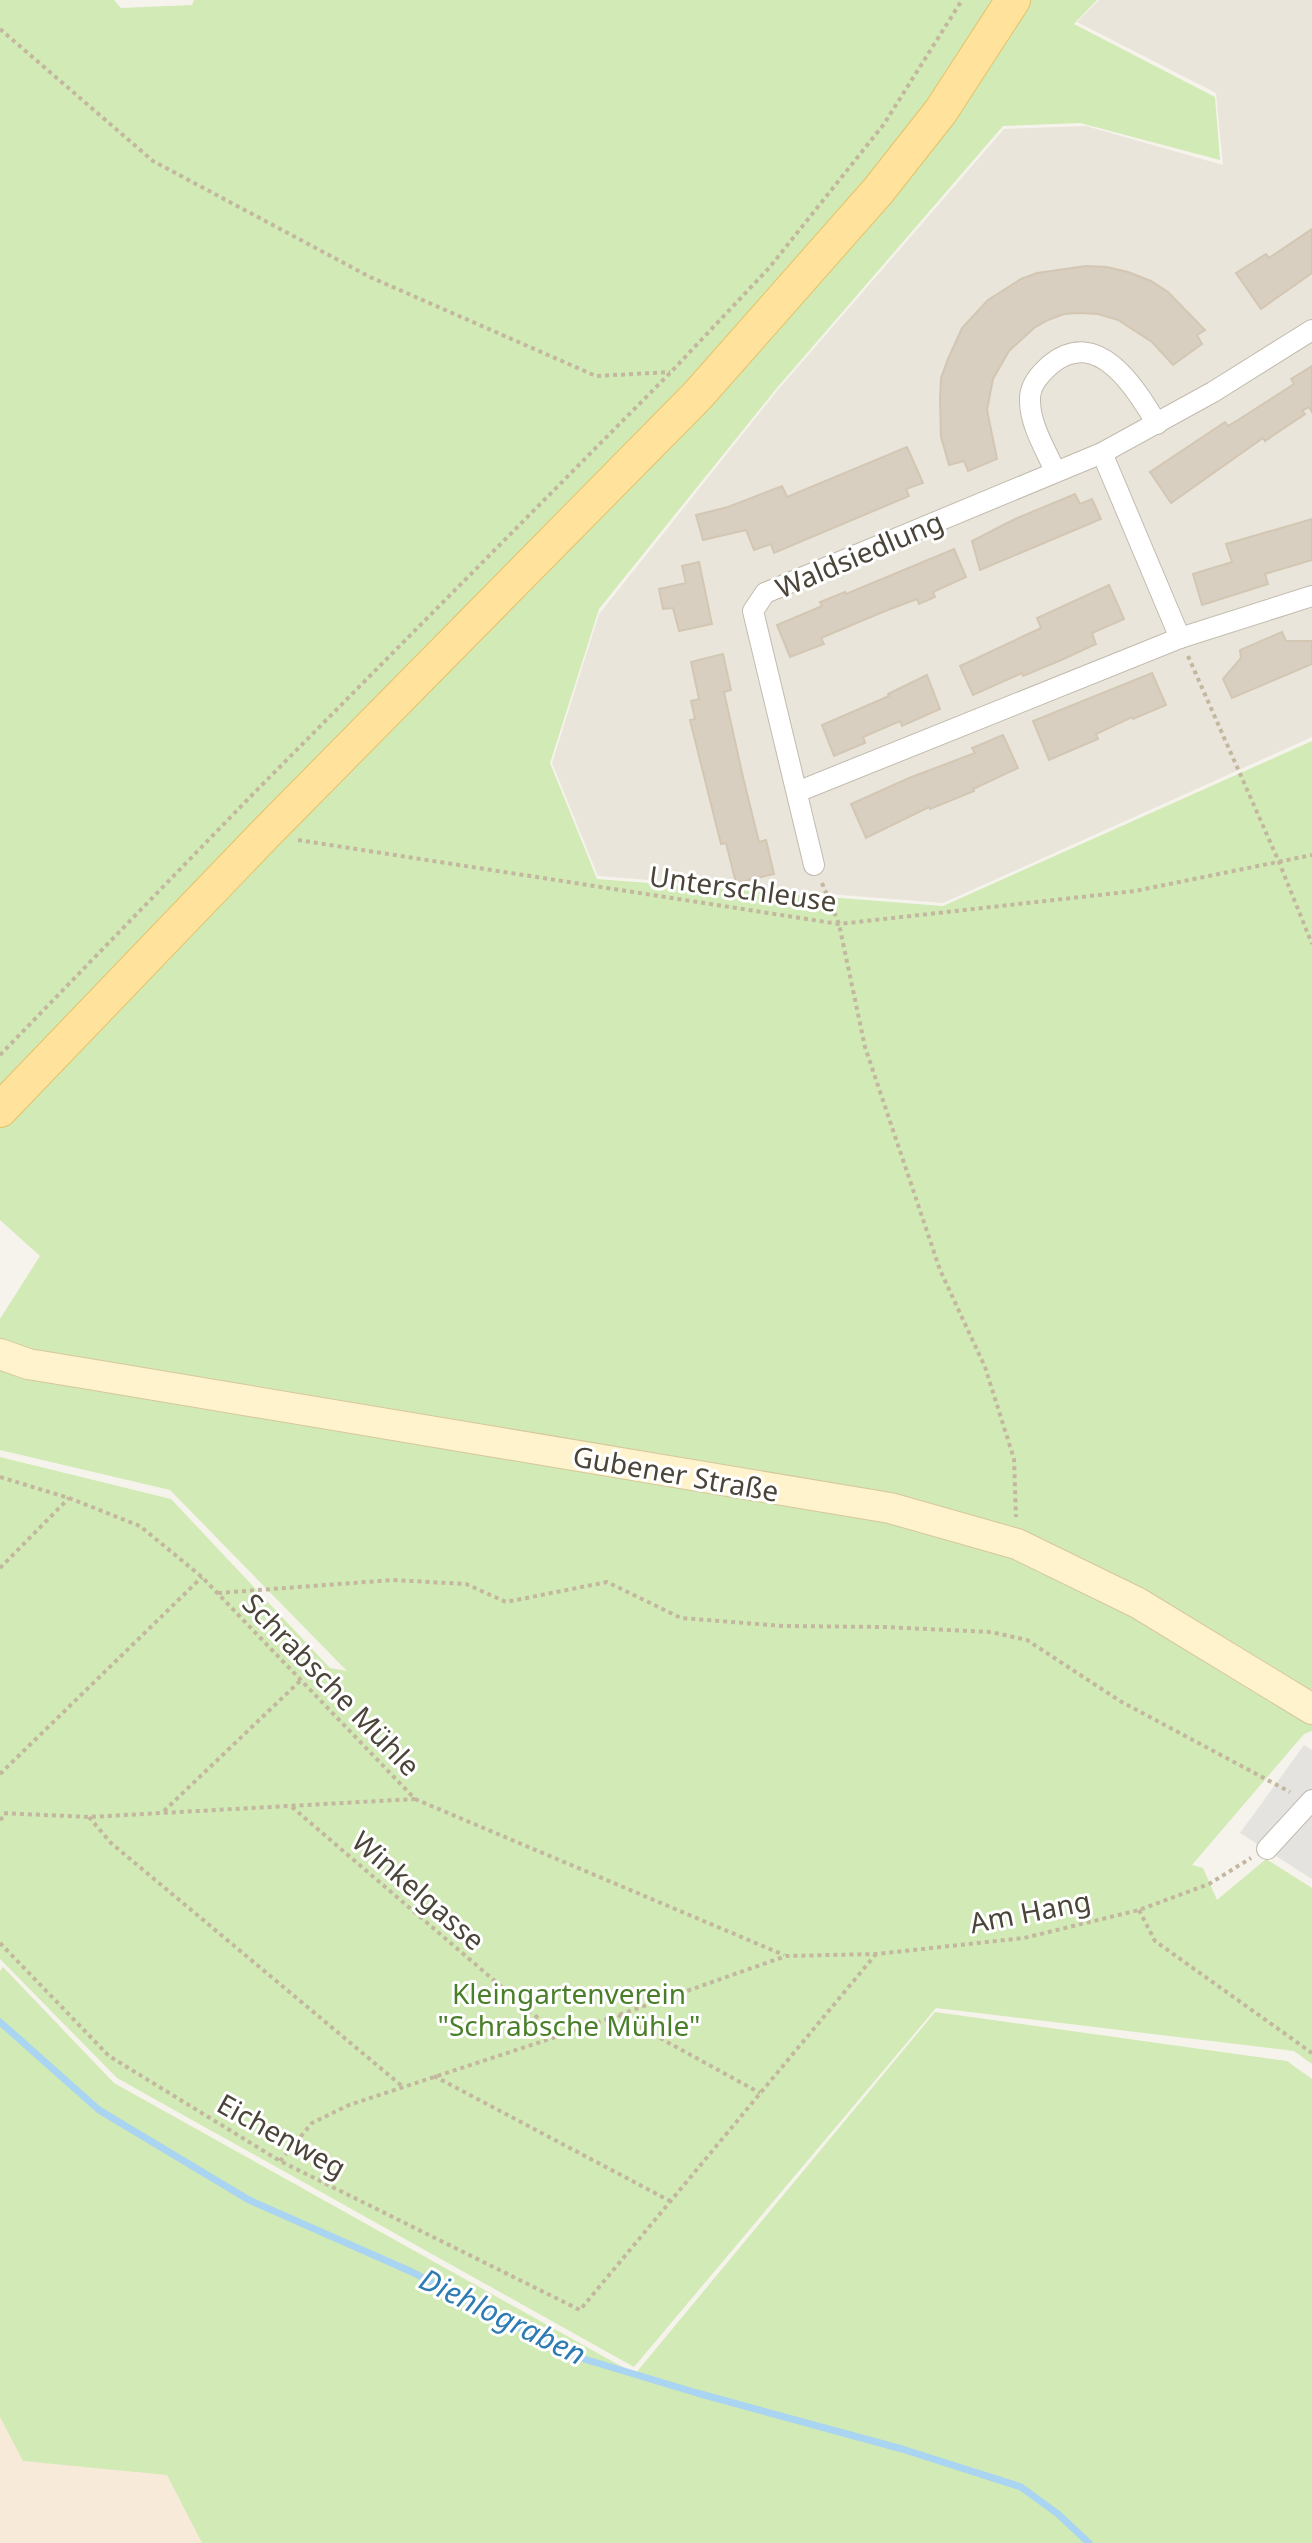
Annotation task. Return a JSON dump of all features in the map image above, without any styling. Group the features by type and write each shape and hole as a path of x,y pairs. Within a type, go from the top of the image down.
{"main road":[{"path":"0,1110 264,835 698,395 878,191 941,111 1013,0"},
{"name":"Gubener Straße","path":"0,1354 28,1364 890,1508 1017,1544 1138,1603 1312,1709"}],"street":[{"name":"Waldsiedlung","path":"814,865 753,611 765,593 1102,453 1213,392 1312,330"},
{"path":"1055,471 1032,417 1029,400 1032,386 1043,371 1073,351 1097,355 1117,369 1135,387 1157,424"},
{"path":"1102,453 1180,638"},
{"path":"797,792 1180,638 1312,596"},
{"path":"1267,1849 1311,1801"}],"path":[{"path":"0,1055 252,795 671,372 769,268 884,124 962,0"},
{"path":"0,29 153,161 357,269 596,376 650,373"},
{"path":"1180,638 1312,944"},
{"name":"Unterschleuse","path":"264,835 839,924 1135,891 1312,855"},
{"path":"814,865 839,924 865,1047 940,1270 985,1367 1014,1459 1017,1544"},
{"name":"Schrabsche Mühle","path":"0,1477 69,1498 140,1526 202,1577 415,1799"},
{"path":"0,1568 69,1498"},
{"path":"0,1774 202,1577"},
{"path":"218,1593 393,1580 466,1584 506,1602 607,1582 681,1618 783,1626 991,1632 1027,1640 1120,1701 1311,1801"},
{"path":"162,1813 301,1680"},
{"path":"415,1799 786,1956"},
{"name":"Schrabsche Mühle","path":"3,1814 89,1817 415,1799"},
{"name":"Winkelgasse","path":"290,1806 559,2036"},
{"path":"0,1820 3,1814"},
{"path":"89,1817 111,1843 403,2086"},
{"name":"Am Hang","path":"786,1956 876,1954 1024,1938 1139,1910 1209,1884 1267,1849"},
{"path":"1139,1910 1155,1941 1312,2053"},
{"name":"Eichenweg","path":"0,1943 109,2056 280,2161 580,2310 670,2201"},
{"path":"434,2076 670,2201 876,1954"},
{"path":"280,2161 312,2123 349,2105 559,2036 786,1956"},
{"path":"618,2015 760,2093"}],"shaded area":[{"path":"1099,0 1312,0 1312,737 943,903 598,876 552,763 599,614 777,391 1004,129 1086,126 1223,165 1216,93 1077,22"},
{"path":"1304,1745 1312,1750 1312,1879 1240,1833"},
{"path":"0,2417 24,2461 167,2474 202,2543 0,2543"}],"green space":[{"name":"Kleingartenverein \"Schrabsche Mühle\"","path":"0,0 114,0 121,8 192,5 194,0 1097,0 1074,24 1215,97 1220,160 1080,123 1003,126 776,389 599,609 550,763 597,879 943,906 1312,741 1312,1731 1304,1734 1192,1865 1203,1868 1217,1900 1266,1859 1312,1888 1312,2064 1294,2051 936,2008 634,2367 117,2078 0,1959 0,1457 171,1499 330,1668 347,1671 170,1490 0,1450 0,1319 40,1256 0,1220"},
{"path":"3,1967 114,2083 635,2374 935,2012 1287,2061 1312,2079 1312,2543 202,2543 167,2475 23,2461 0,2417 0,1971"}],"building":[{"path":"1312,229 1312,273 1261,309 1236,273 1266,254 1269,258"},
{"path":"1086,266 1128,272 1168,292 1205,330 1197,335 1202,344 1173,365 1152,342 1118,320 1079,313 1048,320 1034,328 1009,351 993,379 987,410 997,459 968,471 964,461 949,465 941,437 941,378 962,328 988,300 1021,279 1037,273"},
{"path":"1312,366 1312,412 1309,407 1302,411 1305,414 1265,441 1263,438 1171,503 1150,472 1225,422 1228,426 1294,384 1291,379"},
{"path":"907,447 923,483 906,489 909,496 774,553 771,544 754,550 746,530 703,540 696,515 728,507 782,486 787,497"},
{"path":"1075,494 1080,504 1092,499 1101,519 980,570 972,541"},
{"path":"1312,519 1312,560 1265,574 1268,584 1202,605 1193,574 1232,562 1226,544"},
{"path":"954,549 966,577 933,592 935,597 919,604 917,599 885,611 821,638 824,644 790,657 777,625 822,606 820,602"},
{"path":"699,562 712,624 679,631 673,608 663,609 659,589 686,583 682,566"},
{"path":"1109,585 1124,619 1092,633 1096,644 973,695 960,666 1041,628 1037,618"},
{"path":"1282,632 1286,641 1312,641 1312,664 1232,698 1223,679 1241,658 1240,650"},
{"path":"723,654 731,690 724,692 743,777 759,842 766,840 774,874 736,883 726,843 721,844 690,720 695,719 691,701 699,699 691,662"},
{"path":"1152,673 1166,705 1132,717 1096,734 1098,739 1049,760 1033,721"},
{"path":"927,675 940,709 902,726 900,721 863,737 865,743 834,756 822,725 889,696"},
{"path":"1003,735 1018,768 974,791 929,807 866,838 851,804 975,753 972,748"}],"waterway":[{"name":"Diehlograben","path":"0,2022 99,2110 249,2200 412,2272 574,2356 902,2449 1021,2487 1058,2514 1089,2543"}]}
